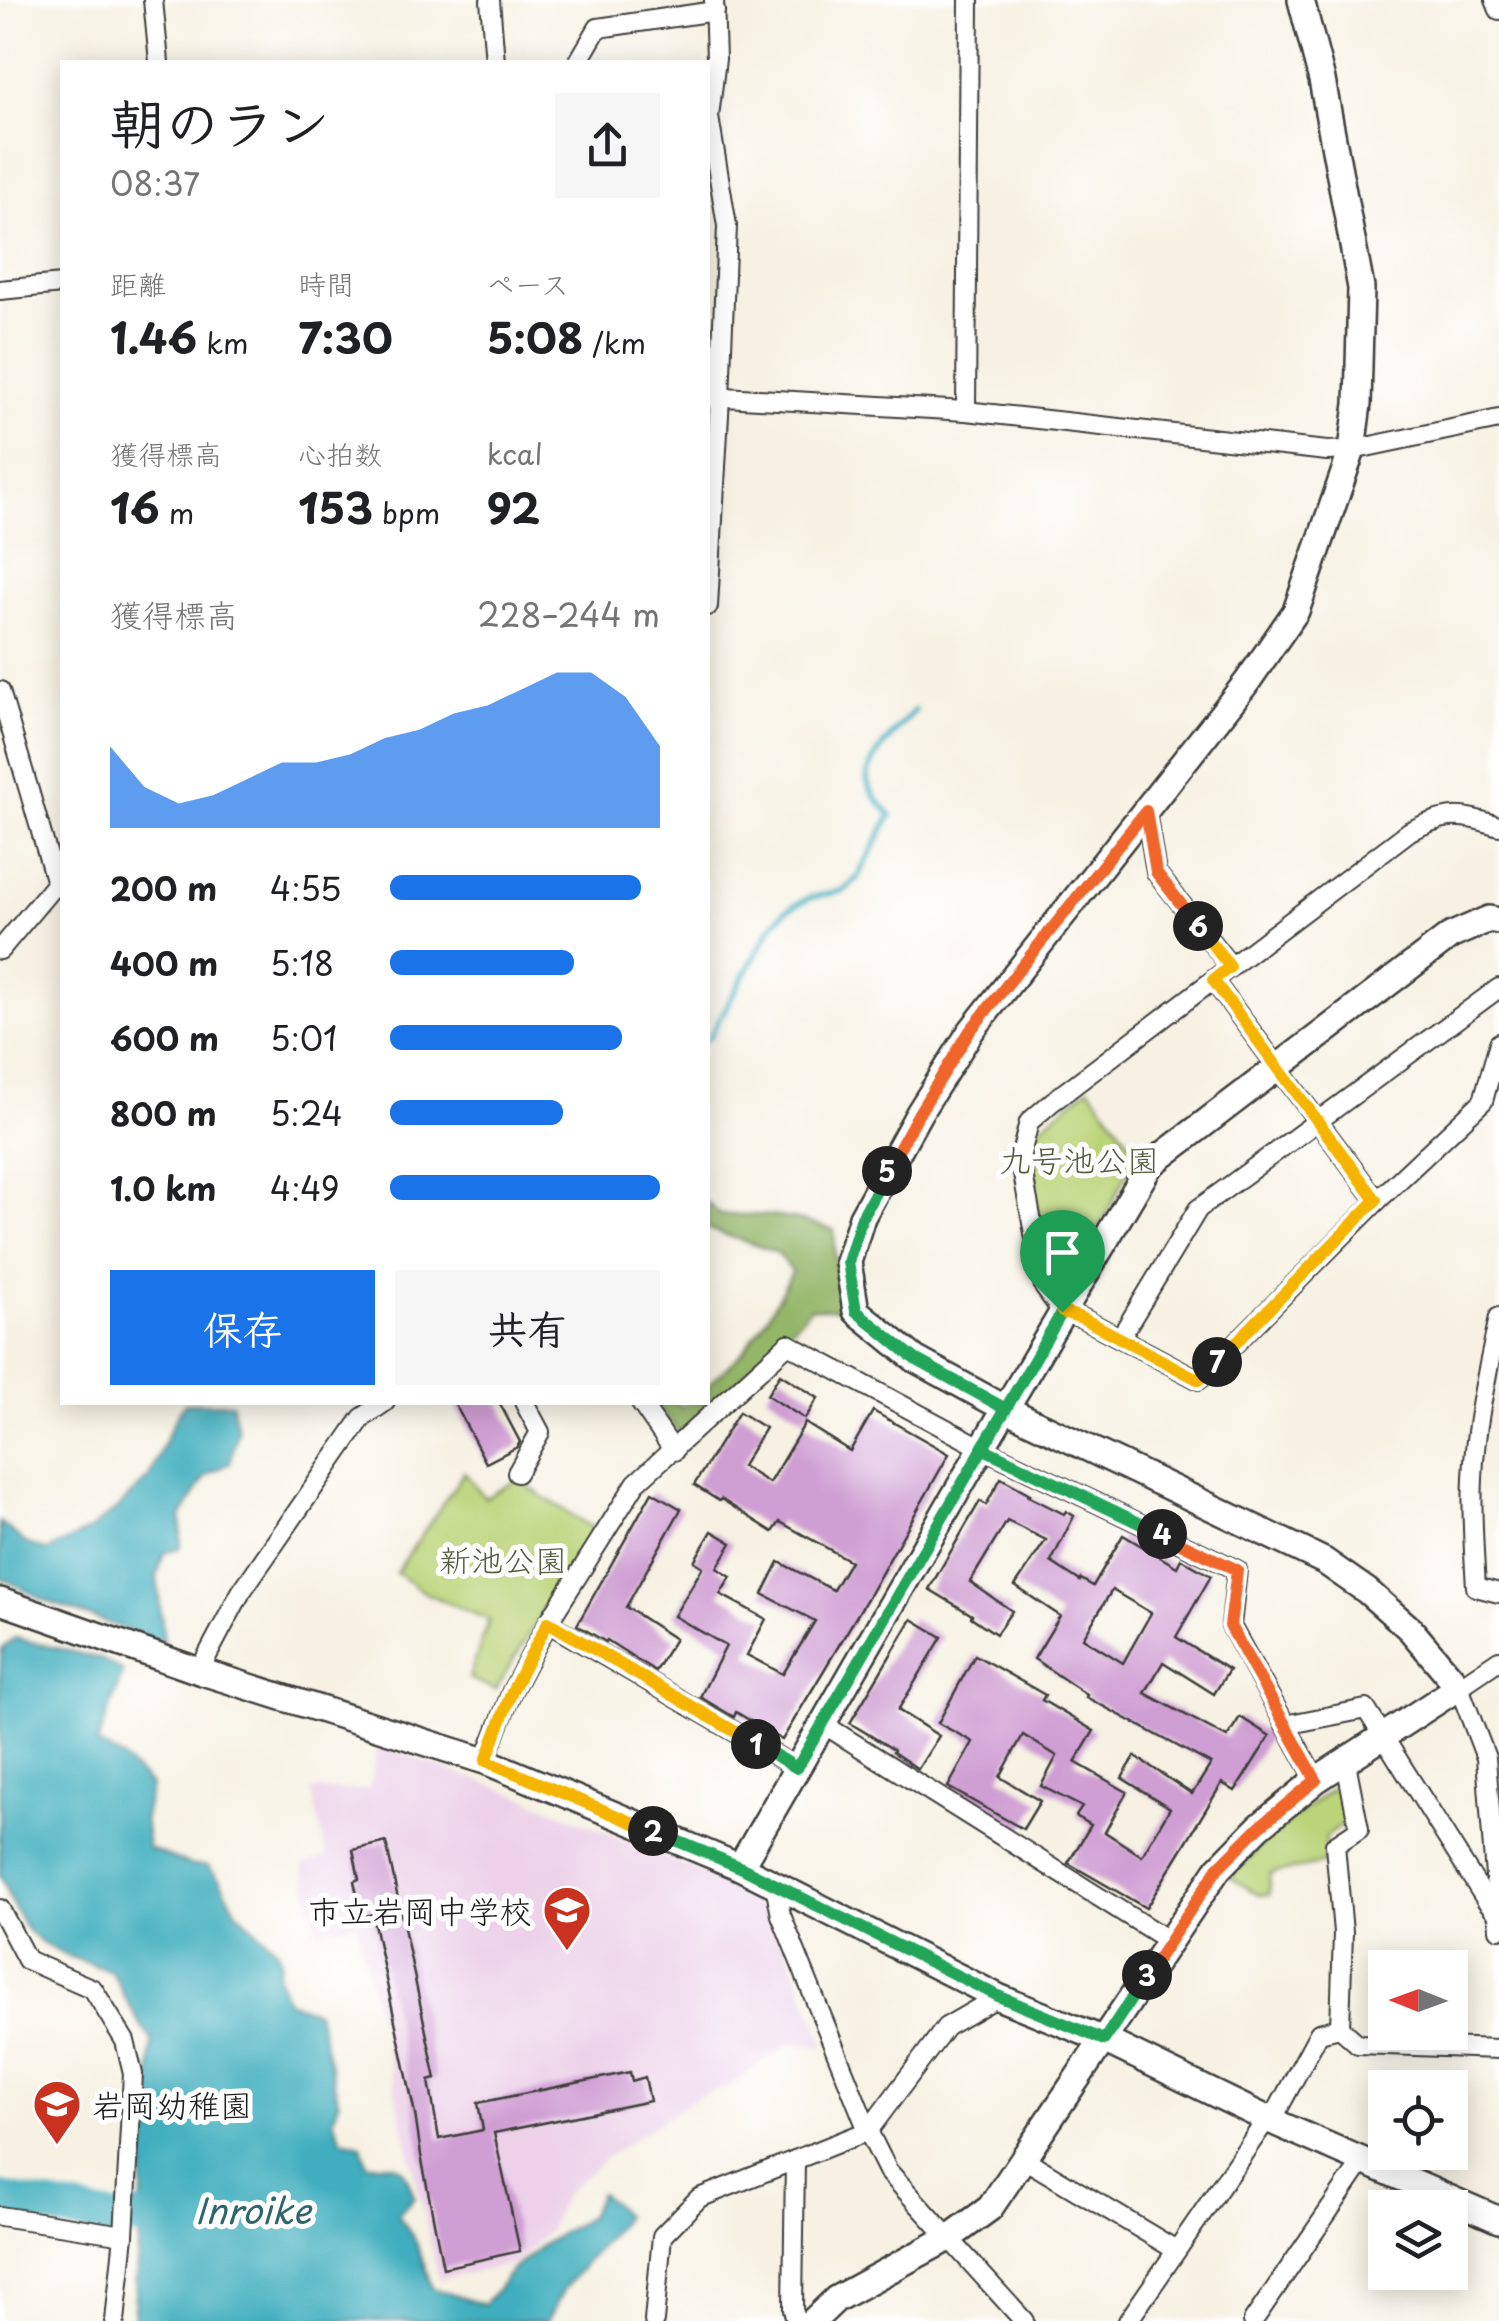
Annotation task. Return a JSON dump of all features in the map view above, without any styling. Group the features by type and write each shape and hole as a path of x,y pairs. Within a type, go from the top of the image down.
{"street":[{"path":"153,0 160,60"},
{"path":"490,0 495,60"},
{"path":"966,411 970,0"},
{"path":"1300,0 1322,80 1362,288 1358,404 1352,450 1296,611 1247,682 970,1031 862,1217 848,1262 856,1311 915,1359 1006,1409 1324,1561 1367,1590 1410,1630 1459,1687 1486,1758 1499,1929"},
{"path":"1495,0 1499,10"},
{"path":"579,60 598,28 714,6 716,58 710,103"},
{"path":"710,129 727,226 714,396 710,536"},
{"path":"0,290 60,284"},
{"path":"714,396 966,411 1327,452 1499,419"},
{"path":"0,692 60,882 0,950"},
{"path":"1146,811 1156,872 1230,967"},
{"path":"1499,826 1463,815 1436,819 1410,831 1029,1122 1020,1158 1044,1287 1062,1312 1082,1318 1199,1380 1376,1200 1482,1101 1499,1042"},
{"path":"740,1867 1150,1165 1450,936 1489,919 1499,920"},
{"path":"1213,980 1376,1200"},
{"path":"1120,1338 1198,1208 1499,988"},
{"path":"1499,1316 1480,1413 1472,1475 1472,1522 1476,1587 1499,1593"},
{"path":"486,1761 512,1691 548,1622 636,1484 788,1344 982,1448 1237,1570 1230,1626 1316,1780"},
{"path":"352,1405 362,1418"},
{"path":"200,1671 241,1592 362,1418 381,1405"},
{"path":"517,1472 540,1432 526,1405"},
{"path":"642,1405 674,1451"},
{"path":"0,1602 200,1671 486,1761 740,1867 998,1996 1104,2040 1267,2118 1499,2220"},
{"path":"548,1622 797,1768"},
{"path":"814,2321 836,2299 950,2237 990,2208 1218,1868 1259,1827 1316,1780 1499,1660"},
{"path":"1285,1725 1366,1709 1498,1914"},
{"path":"823,1724 1168,1941"},
{"path":"1340,2028 1343,1932 1335,1845 1360,1829 1346,1762"},
{"path":"775,1886 781,1915 888,2172 1024,2321"},
{"path":"0,1910 27,1960 93,1989 125,2041 133,2074 115,2321"},
{"path":"654,2321 662,2236 699,2198 868,2131 946,2027 998,1996"},
{"path":"1340,2028 1358,2044 1499,2049"},
{"path":"1128,2321 1267,2118 1278,2109 1319,2033 1340,2028"},
{"path":"1024,2159 1176,2250"},
{"path":"795,2160 792,2309 796,2321"},
{"path":"1255,2320 1363,2161"},
{"path":"0,2216 124,2235"}],"shaded area":[{"path":"378,1745 516,1794 734,1886 776,1921 825,2047 791,2043 725,2088 702,2094 604,2159 563,2196 549,2230 514,2264 439,2279 356,1922 316,1931 303,1866 327,1856 311,1790 369,1790"}],"green space":[{"name":"九号池公園","path":"1089,1087 1138,1153 1073,1276 1055,1284 1028,1157 1035,1131"},
{"path":"710,1205 720,1215 777,1216 834,1230 838,1309 810,1308 681,1435 655,1405 710,1405 710,1383 744,1351 792,1272 778,1253 710,1230"},
{"name":"新池公園","path":"464,1472 485,1498 517,1480 594,1529 495,1690 469,1678 489,1620 427,1594 396,1573"},
{"path":"1335,1786 1343,1786 1352,1809 1348,1822 1325,1837 1325,1863 1270,1874 1269,1895 1259,1895 1230,1877 1274,1833"}],"water":[{"path":"184,1405 232,1405 238,1430 230,1463 206,1476 181,1517 181,1547 164,1553 157,1576 164,1643 46,1601 0,1577 0,1522 26,1543 47,1551 91,1529 149,1477"},
{"name":"Inroike","path":"15,1638 101,1659 123,1672 97,1744 121,1757 151,1786 144,1818 148,1848 191,1865 208,1866 237,1911 277,1950 281,1961 277,1974 287,2001 317,2012 339,2103 333,2119 342,2139 361,2145 367,2164 395,2165 407,2177 414,2197 398,2215 415,2239 432,2288 484,2305 512,2270 589,2216 600,2193 624,2217 563,2290 548,2321 133,2321 152,2040 111,1971 56,1951 30,1933 0,1875 0,1676 2,1649"}],"building":[{"path":"780,1374 818,1398 805,1419 767,1395"},
{"path":"456,1405 501,1405 520,1442 486,1463"},
{"path":"873,1411 949,1454 782,1740 736,1712 734,1717 700,1697 726,1646 674,1616 703,1567 694,1561 712,1531 732,1543 717,1568 731,1577 720,1594 766,1619 747,1655 783,1674 815,1621 763,1594 779,1562 833,1590 850,1561 780,1522 773,1532 694,1485 739,1412 765,1428 742,1466 769,1483 805,1423 850,1451"},
{"path":"1001,1478 1028,1496 1074,1516 1051,1562 1093,1586 1123,1535 1177,1567 1181,1559 1211,1576 1176,1637 1229,1670 1214,1694 1163,1662 1145,1693 1227,1737 1240,1717 1270,1736 1235,1791 1222,1783 1146,1908 1068,1863 1091,1825 1076,1816 1082,1807 1041,1786 1057,1756 1023,1735 1000,1777 1040,1801 1023,1829 948,1787 973,1742 938,1723 975,1655 1045,1695 1042,1700 1094,1731 1075,1762 1127,1792 1105,1832 1142,1856 1170,1808 1122,1778 1135,1756 1192,1794 1211,1764 1086,1697 1034,1659 1060,1616 1015,1586 1046,1540 1007,1521 970,1582 1012,1611 996,1634 929,1589 980,1501 986,1505","holes":["1112,1590 1151,1613 1123,1663 1083,1638"]},
{"path":"652,1492 681,1509 626,1607 675,1639 655,1671 577,1625"},
{"path":"912,1619 942,1637 898,1710 939,1736 918,1769 850,1723"},
{"path":"386,1842 436,2079 429,2081 439,2139 483,2130 478,2103 630,2072 632,2081 645,2077 650,2101 494,2133 520,2251 443,2268 372,1914 362,1917 354,1881 359,1879 353,1850"}],"waterway":[{"path":"710,1035 772,926 785,911 809,898 845,890 857,878 891,815 868,783 871,766 915,710"},
{"path":"0,2199 114,2221 186,2214"}],"place":[{"name":"市立岩岡中学校","path":"567,1952"},
{"name":"岩岡幼稚園","path":"57,2146"}],"route":[{"path":"1062,1312 1006,1409 982,1448 797,1768 548,1622 512,1691 486,1761 740,1867 998,1996 1104,2040 1218,1868 1259,1827 1316,1780 1230,1626 1237,1570 982,1448 1006,1409 915,1359 856,1311 848,1262 862,1217 970,1031 1146,811 1156,872 1230,967 1213,980 1376,1200 1199,1380 1082,1318 1062,1312"}]}
